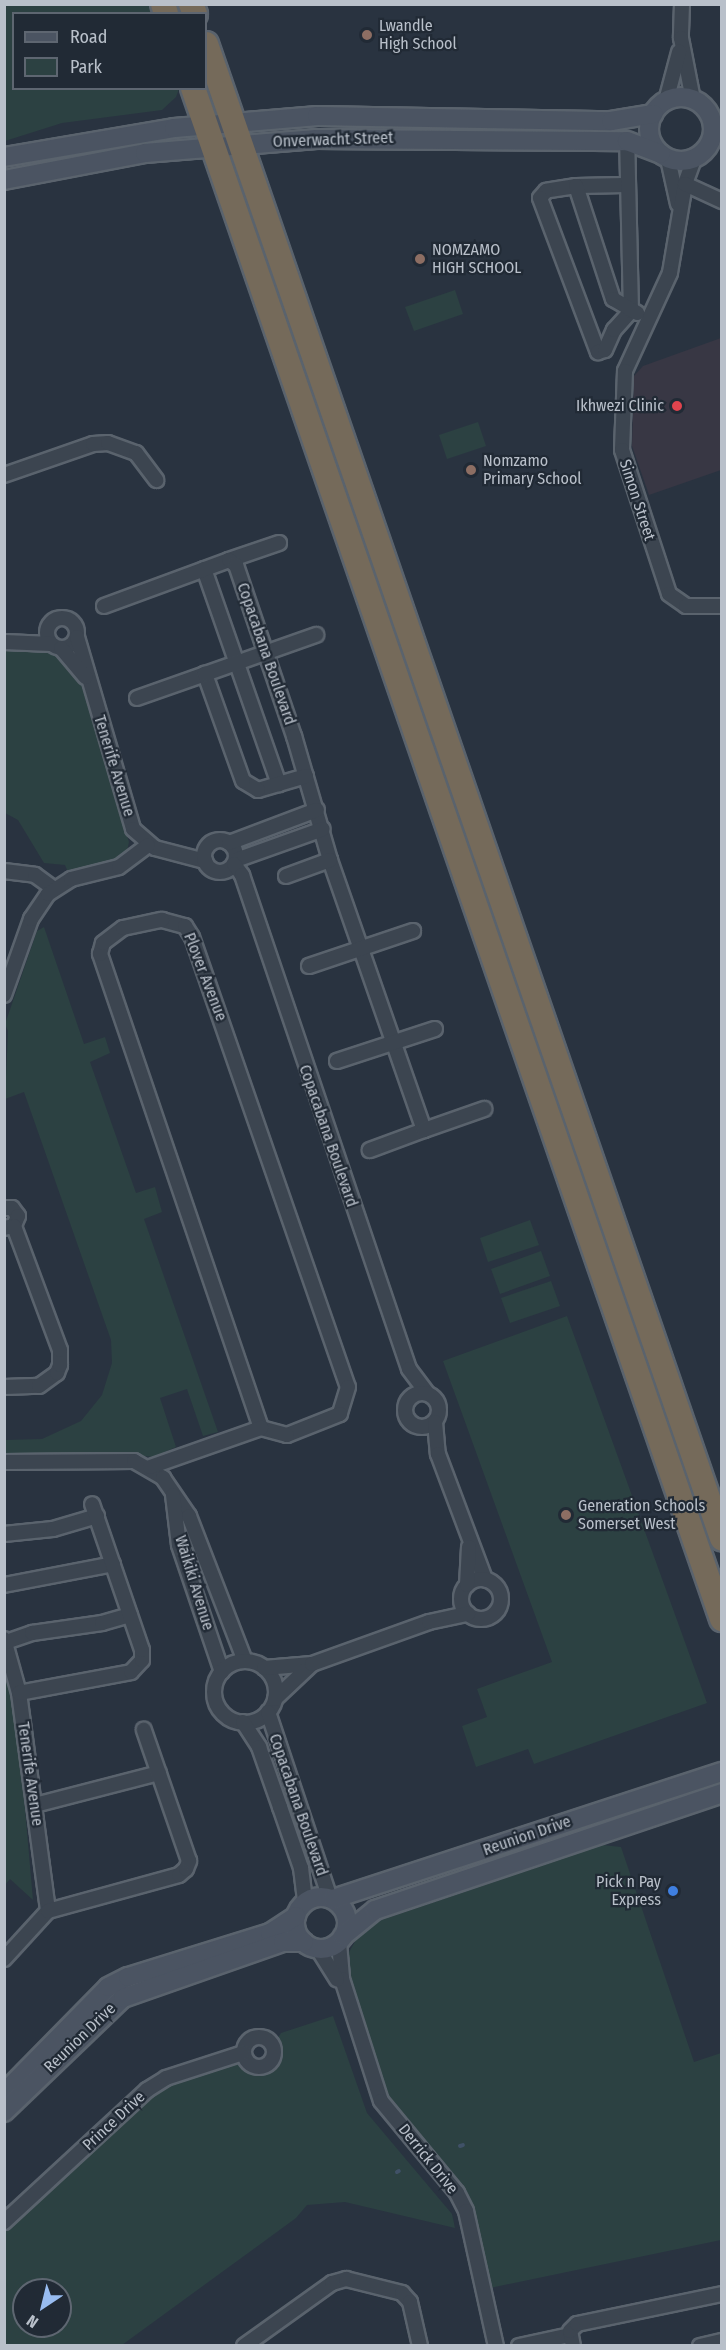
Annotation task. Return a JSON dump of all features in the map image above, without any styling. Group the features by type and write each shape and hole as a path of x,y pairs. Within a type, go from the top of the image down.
{"highway":[{"path":"207,47 722,1538"},
{"path":"194,90 722,1619"}],"street":[{"path":"666,101 693,100 707,111 717,124 706,154 664,157 649,131 653,114 666,101 681,38 682,4"},
{"path":"681,38 693,100"},
{"name":"Onverwacht Street","path":"237,134 317,116 611,121 653,114"},
{"name":"Onverwacht Street","path":"4,157 106,138 237,134 627,141 664,157"},
{"name":"Onverwacht Street","path":"4,180 145,153 209,136"},
{"path":"625,185 576,186 546,191 540,198 595,351 605,350 614,330 631,311 625,185 627,141"},
{"name":"Simon Street","path":"706,154 685,184 679,212 676,250 650,318 625,370 624,463 669,594 686,606 722,606"},
{"name":"Simon Street","path":"664,157 679,212"},
{"path":"685,184 722,201"},
{"path":"576,186 613,299 631,311 650,318"},
{"path":"4,475 93,444 108,443 136,453 156,480"},
{"path":"104,606 279,543"},
{"name":"Copacabana Boulevard","path":"229,560 236,564 317,810 330,860 424,1130"},
{"path":"204,569 279,784"},
{"path":"4,642 20,640 56,646 74,643 77,637 74,622 59,617 20,640"},
{"path":"47,626 56,646"},
{"path":"137,698 316,634"},
{"name":"Tenerife Avenue","path":"77,637 133,829 148,845"},
{"name":"Tenerife Avenue","path":"56,646 88,681"},
{"path":"205,674 243,782 258,790 306,776"},
{"path":"179,854 221,840 229,843 317,810"},
{"path":"4,995 31,919 54,889 83,875 119,867 148,845 205,861 212,870 231,866 323,829"},
{"path":"229,843 231,866"},
{"path":"205,861 209,845"},
{"path":"286,876 330,860"},
{"name":"Copacabana Boulevard","path":"231,866 248,902 409,1369 428,1394"},
{"path":"4,871 35,876 54,889"},
{"name":"Plover Avenue","path":"162,920 185,926 192,938 348,1387 340,1414 287,1435 261,1428 102,962 103,943 123,928 162,920"},
{"path":"309,966 413,931"},
{"path":"337,1061 392,1041 435,1029"},
{"path":"369,1150 484,1109"},
{"path":"4,1387 39,1386 57,1373 60,1365 60,1350 9,1227 17,1213 5,1207"},
{"name":"Copacabana Boulevard","path":"408,1399 409,1369"},
{"path":"312,1664 275,1699 268,1712 256,1720 243,1722 228,1717 216,1701 217,1680 222,1672 245,1661 264,1668 312,1664 429,1622 468,1614 487,1618 498,1611 500,1591 484,1579 469,1545 438,1454 435,1422 439,1406 428,1394 417,1393 408,1399 405,1416 420,1428 438,1454"},
{"path":"420,1428 435,1422"},
{"path":"4,1462 134,1461 150,1467 261,1428"},
{"name":"Waikiki Avenue","path":"150,1467 189,1516 245,1661"},
{"name":"Waikiki Avenue","path":"172,1493 179,1545 222,1672"},
{"path":"4,1534 53,1529 95,1510 142,1650 139,1667 131,1672 19,1693"},
{"path":"468,1614 464,1591 469,1545"},
{"path":"4,1585 113,1564"},
{"path":"429,1622 464,1591 484,1579"},
{"path":"5,1640 32,1633 102,1623 130,1615"},
{"name":"Tenerife Avenue","path":"5,1640 19,1693 48,1911"},
{"path":"264,1668 274,1679 275,1699"},
{"name":"Copacabana Boulevard","path":"268,1712 332,1899"},
{"name":"Copacabana Boulevard","path":"243,1722 259,1747 301,1868 300,1909"},
{"path":"4,1959 48,1911 170,1878 186,1869 189,1861 144,1730"},
{"name":"Reunion Drive","path":"332,1899 722,1772"},
{"path":"35,1805 159,1773"},
{"name":"Reunion Drive","path":"341,1939 375,1910 722,1793"},
{"path":"316,1897 332,1899 347,1919 341,1939 311,1945 297,1932 300,1909 316,1897"},
{"name":"Reunion Drive","path":"4,2093 108,1987 128,1977 270,1933 300,1909"},
{"name":"Derrick Drive","path":"341,1939 340,1970 352,2015 381,2101 457,2193 466,2211 496,2346"},
{"name":"Reunion Drive","path":"4,2112 123,1998 283,1942 311,1945"},
{"name":"Derrick Drive","path":"311,1945 352,2015"},
{"name":"Prince Drive","path":"4,2222 147,2090 166,2078 243,2053"},
{"path":"244,2346 332,2283 346,2279 402,2293 410,2302 420,2346"},
{"path":"519,2346 571,2340 577,2324 722,2294"},
{"path":"700,2346 722,2341"}],"shaded area":[{"name":"Ikhwezi Clinic","path":"721,338 721,470 649,495 632,446 634,376 643,366"}],"green space":[{"path":"5,5 152,5 155,12 12,12 12,90 179,90 176,97 162,110 62,123 5,141"},
{"path":"455,290 463,314 414,331 405,307"},
{"path":"478,422 486,446 447,459 439,435"},
{"path":"17,648 48,651 66,662 79,677 129,842 127,851 118,861 68,872 65,865 44,863 18,820 5,813 4,651"},
{"path":"44,927 84,1044 105,1037 110,1053 90,1062 136,1193 155,1187 162,1212 144,1219 218,1432 203,1436 187,1389 160,1398 176,1447 154,1457 97,1452 95,1455 5,1456 5,1440 42,1439 81,1421 102,1395 112,1363 111,1340 24,1092 5,1099 8,1031 5,1024 37,931"},
{"path":"530,1220 539,1245 488,1262 480,1238"},
{"path":"541,1251 550,1276 500,1294 491,1269"},
{"path":"551,1281 560,1306 510,1323 501,1298"},
{"path":"567,1316 707,1703 534,1764 528,1749 476,1767 462,1726 487,1717 477,1689 552,1662 443,1361"},
{"path":"4,1663 17,1718 33,1900 10,1879 5,1885"},
{"path":"603,1845 621,1847 694,2062 721,2053 721,2240 490,2288 466,2193 383,2088 346,1964 348,1954 357,1938 378,1921"},
{"path":"333,2016 367,2113 452,2214 455,2228 345,2202 307,2205 296,2218 122,2345 5,2346 5,2230 147,2097 168,2084 240,2060 251,2070 266,2069 276,2059 276,2041 281,2033"}],"place":[{"name":"Lwandle High School","path":"367,35"},
{"name":"NOMZAMO HIGH SCHOOL","path":"420,259"},
{"name":"Ikhwezi Clinic","path":"677,406"},
{"name":"Nomzamo Primary School","path":"471,470"},
{"name":"Generation Schools Somerset West","path":"566,1515"},
{"name":"Pick n Pay Express","path":"673,1891"}]}
